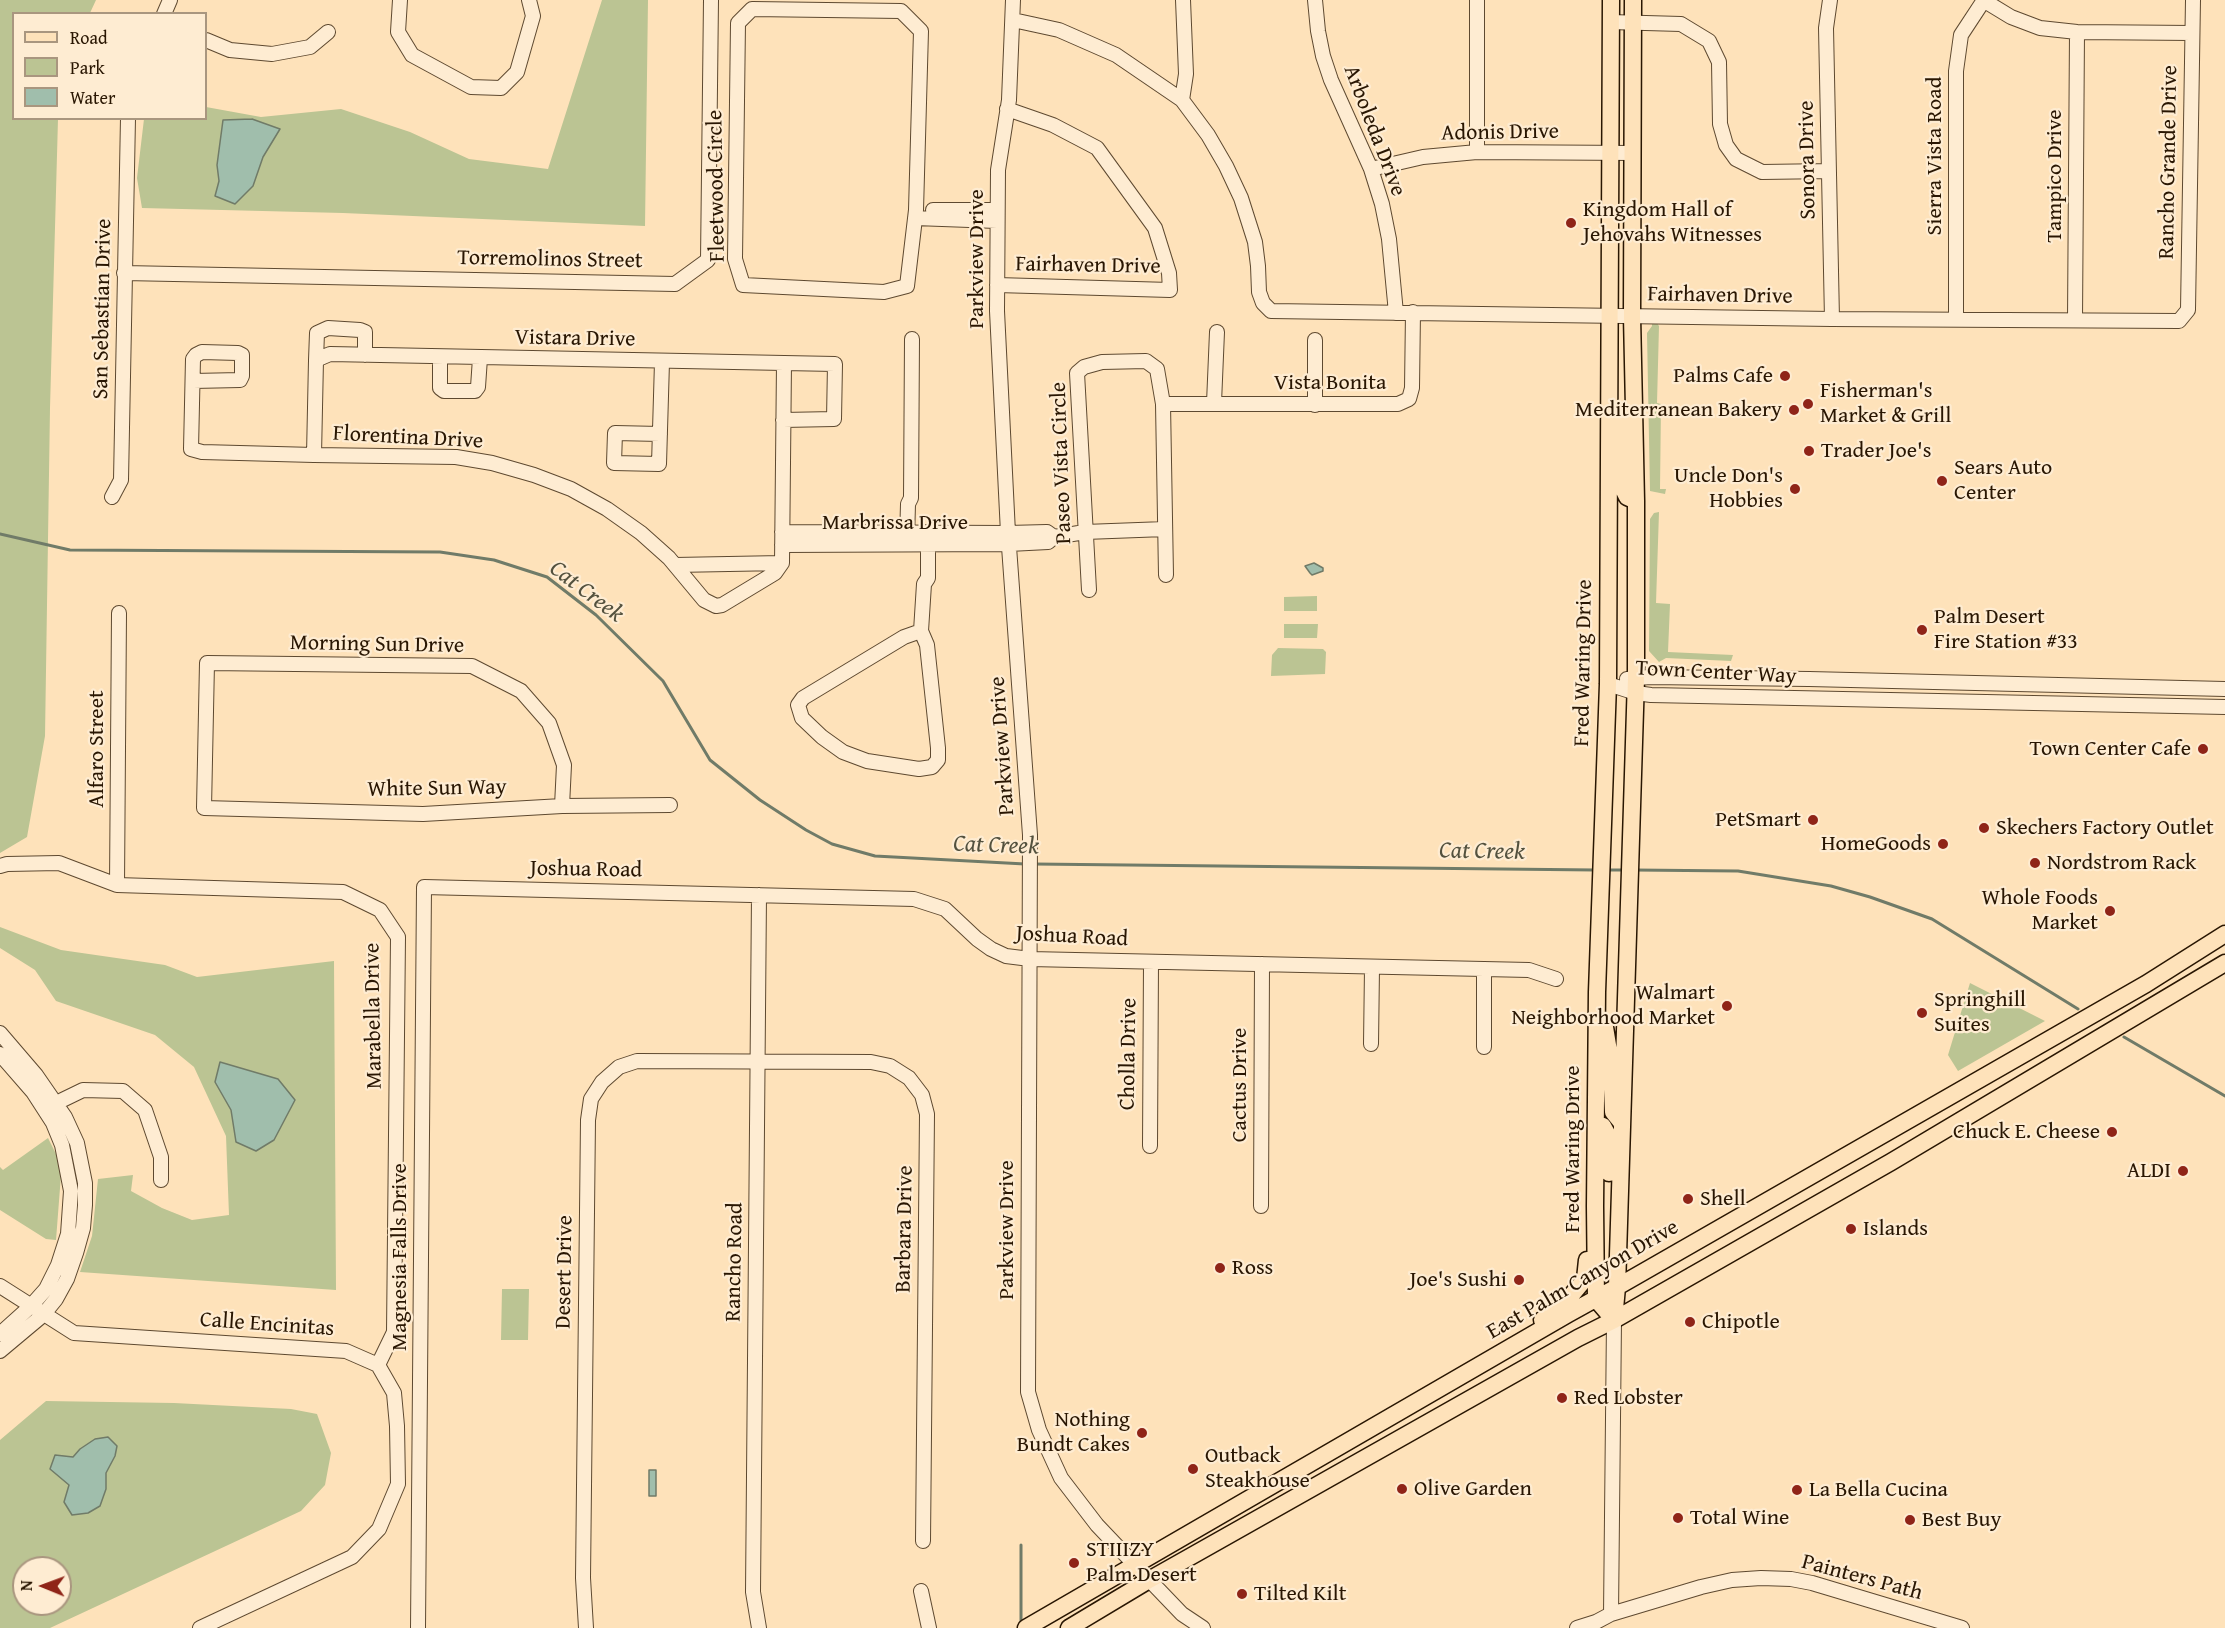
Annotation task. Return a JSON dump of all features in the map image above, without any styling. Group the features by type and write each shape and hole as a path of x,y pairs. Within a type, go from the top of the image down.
{"main road":[{"name":"Fred Waring Drive","path":"1596,1299 1597,1014 1608,684 1611,0"},
{"name":"Fred Waring Drive","path":"1614,1320 1617,1287 1627,909 1636,685 1636,501 1632,316 1633,0"},
{"path":"1609,383 1620,416 1623,489 1627,497 1636,501"},
{"path":"2172,994 2209,958 2221,937"},
{"name":"East Palm Canyon Drive","path":"1026,1628 1522,1340 2146,984 2221,937"},
{"path":"1071,1627 1149,1580 1891,1162 2225,963"},
{"path":"1597,1014 1605,1027 1608,1043 1612,1112 1622,1123"},
{"path":"1596,1124 1603,1126 1609,1137 1610,1181 1619,1207"},
{"path":"1522,1340 1546,1315 1570,1297 1584,1279 1589,1230 1595,1206"},
{"path":"1596,1299 1614,1320"}],"street":[{"path":"400,0 398,32 412,55 471,87 501,88 517,72 532,16 529,0"},
{"name":"Torremolinos Street","path":"124,273 675,284 708,260 711,0"},
{"name":"Parkview Drive","path":"1013,0 1007,110 998,170 997,285 1009,539 1030,835 1029,1392 1039,1430 1061,1478 1097,1525 1134,1565"},
{"path":"1013,20 1059,30 1116,55 1182,100 1186,74 1183,0"},
{"name":"Arboleda Drive","path":"1316,0 1318,31 1323,56 1331,80 1371,169 1382,204 1389,239 1395,312"},
{"path":"1477,0 1477,152"},
{"name":"Sonora Drive","path":"1830,0 1826,27 1832,319"},
{"path":"1984,0 2011,17 2040,28 2077,32 2192,33"},
{"name":"Sierra Vista Road","path":"1956,318 1956,71 1961,35 1984,0"},
{"name":"Rancho Grande Drive","path":"2179,321 2188,310 2193,0"},
{"name":"Fleetwood Circle","path":"752,9 901,12 921,31 915,214 907,286 884,292 743,285 735,259 738,23 752,9"},
{"path":"1610,22 1681,24 1709,41 1719,62 1720,124 1726,145 1736,159 1762,172 1829,171"},
{"path":"207,40 230,50 272,54 310,47 328,32"},
{"name":"Tampico Drive","path":"2075,320 2077,32"},
{"name":"Fairhaven Drive","path":"1182,100 1208,135 1241,198 1255,242 1259,292 1263,303 1271,311 1832,319 2179,321"},
{"name":"Fairhaven Drive","path":"997,285 1170,290 1169,273 1155,228 1097,148 1053,125 1007,110"},
{"name":"San Sebastian Drive","path":"112,497 121,480 128,120"},
{"name":"Adonis Drive","path":"1371,169 1423,157 1477,152 1633,153"},
{"path":"915,214 997,216"},
{"name":"Vista Bonita","path":"1163,404 1398,404 1409,399 1412,388 1413,312"},
{"path":"314,455 317,333 328,328 365,332 365,355"},
{"path":"1214,403 1217,332"},
{"path":"912,339 911,498 915,502 911,516 924,564 921,578 924,584 921,631 927,645 938,760 933,767 919,769 867,761 843,752 822,737 802,718 798,705 803,698 904,637 921,631"},
{"path":"1315,340 1315,405"},
{"name":"Vistara Drive","path":"316,360 330,354 835,364 834,419 783,420"},
{"path":"440,357 440,388 444,391 475,391 478,387 480,358"},
{"path":"660,434 662,362"},
{"name":"Paseo Vista Circle","path":"1089,590 1077,373 1084,367 1102,362 1146,362 1157,369 1163,404 1166,575"},
{"path":"675,565 782,563 784,363"},
{"name":"Florentina Drive","path":"193,381 191,449 202,452 456,457 492,463 534,475 571,489 607,509 641,533 675,565 704,600 716,606 722,605 775,573 782,563"},
{"name":"Marbrissa Drive","path":"782,538 1009,539 1047,532 1054,537 1085,532 1165,529"},
{"name":"Marbrissa Drive","path":"815,538 843,532 858,538"},
{"name":"Alfaro Street","path":"117,885 119,613"},
{"name":"Morning Sun Drive","path":"204,808 207,663 472,666 521,691 549,723 564,765 562,806"},
{"name":"Town Center Way","path":"1608,684 2225,689"},
{"name":"Town Center Way","path":"1636,685 1651,695 2225,707"},
{"name":"White Sun Way","path":"204,808 423,814 562,806 670,804"},
{"name":"Marabella Drive","path":"0,866 59,863 117,885 343,892 381,910 398,938 394,1332 378,1365"},
{"name":"Joshua Road","path":"424,887 914,899 945,909 991,949 1006,956 1030,959 1529,970 1556,979"},
{"name":"Magnesia Falls Drive","path":"418,1628 424,887"},
{"name":"Rancho Road","path":"759,895 753,1592 759,1628"},
{"name":"Cholla Drive","path":"1150,1146 1151,962"},
{"name":"Cactus Drive","path":"1261,1206 1262,964"},
{"path":"1371,1044 1372,968"},
{"path":"1484,969 1484,1047"},
{"path":"0,1033 77,1143 86,1204 83,1227 67,1279 44,1315 0,1351"},
{"path":"0,1054 51,1105 68,1171 71,1207 68,1234 58,1265 46,1289 0,1334"},
{"name":"Desert Drive","path":"586,1628 583,1567 588,1120 591,1099 602,1082 619,1067 638,1060 758,1061"},
{"name":"Barbara Drive","path":"758,1061 871,1062 890,1066 909,1078 922,1095 927,1114 922,1541"},
{"path":"51,1105 83,1090 123,1091 145,1110 161,1157 161,1180"},
{"name":"Calle Encinitas","path":"0,1286 74,1333 346,1351 378,1365"},
{"name":"Fred Waring Drive","path":"1611,1614 1614,1320"},
{"path":"200,1628 352,1557 379,1529 398,1484 398,1472 394,1393 378,1365"},
{"path":"1134,1565 1182,1614 1203,1628"},
{"name":"Painters Path","path":"1576,1628 1596,1623 1611,1614 1701,1587 1732,1580 1761,1578 1791,1579 1812,1583 1962,1628"},
{"path":"921,1591 928,1628"}],"green space":[{"path":"0,0 96,0 90,12 12,12 12,120 58,120 50,408 45,736 27,837 0,853"},
{"path":"602,0 648,0 645,226 343,213 142,208 137,178 144,120 207,120 207,107 261,117 341,109 410,132 469,159 548,169"},
{"path":"1652,322 1656,322 1659,326 1657,403 1661,404 1660,489 1666,489 1665,494 1650,491 1647,333"},
{"path":"1659,512 1656,603 1670,604 1668,652 1733,655 1731,661 1666,658 1659,662 1649,651 1650,519 1654,513"},
{"path":"1317,596 1317,611 1284,611 1284,597"},
{"path":"1284,624 1318,624 1317,638 1284,638"},
{"path":"1278,648 1323,649 1326,652 1325,674 1271,676 1272,655"},
{"path":"0,927 61,950 165,965 197,977 334,961 336,1290 80,1272 92,1236 98,1179 133,1175 131,1191 162,1208 192,1220 229,1215 226,1136 194,1067 155,1035 56,1001 35,970 0,948"},
{"path":"1970,983 2045,1021 1958,1071 1948,1055"},
{"path":"48,1138 56,1154 61,1175 56,1240 46,1239 0,1210 0,1167 3,1170"},
{"path":"502,1289 529,1289 528,1340 501,1340"},
{"path":"46,1401 174,1403 291,1409 317,1414 331,1453 325,1485 301,1511 50,1628 0,1628 0,1440"}],"water":[{"path":"252,119 280,129 263,157 253,186 235,204 215,196 219,181 217,165 223,120"},
{"path":"1314,563 1323,568 1323,571 1312,575 1305,566"},
{"path":"220,1062 278,1079 295,1100 274,1140 256,1151 236,1142 231,1110 215,1082"},
{"path":"108,1437 117,1446 115,1456 106,1473 106,1489 100,1506 88,1513 72,1515 64,1502 69,1485 50,1469 55,1455 73,1457 95,1439"},
{"path":"649,1470 656,1470 656,1496 649,1496"}],"waterway":[{"name":"Cat Creek","path":"0,534 70,550 440,552 494,560 547,577 596,615 663,681 710,760 760,800 806,830 832,844 875,856 1025,864"},
{"name":"Cat Creek","path":"1034,864 1595,870"},
{"name":"Cat Creek","path":"1607,870 1625,870"},
{"name":"Cat Creek","path":"1634,870 1738,871 1831,886 1870,897 1932,919 2078,1009"},
{"name":"Cat Creek","path":"2124,1037 2225,1096"},
{"path":"1021,1545 1021,1626"}],"place":[{"name":"Kingdom Hall of Jehovahs Witnesses","path":"1571,223"},
{"name":"Palms Cafe","path":"1785,376"},
{"name":"Fisherman's Market & Grill","path":"1808,404"},
{"name":"Mediterranean Bakery","path":"1794,410"},
{"name":"Trader Joe's","path":"1809,451"},
{"name":"Sears Auto Center","path":"1942,481"},
{"name":"Uncle Don's Hobbies","path":"1795,489"},
{"name":"Palm Desert Fire Station #33","path":"1922,630"},
{"name":"Town Center Cafe","path":"2203,749"},
{"name":"PetSmart","path":"1813,820"},
{"name":"Skechers Factory Outlet","path":"1984,828"},
{"name":"HomeGoods","path":"1943,844"},
{"name":"Nordstrom Rack","path":"2035,863"},
{"name":"Whole Foods Market","path":"2110,911"},
{"name":"Walmart Neighborhood Market","path":"1727,1006"},
{"name":"Springhill Suites","path":"1922,1013"},
{"name":"Chuck E. Cheese","path":"2112,1132"},
{"name":"ALDI","path":"2183,1171"},
{"name":"Shell","path":"1688,1199"},
{"name":"Islands","path":"1851,1229"},
{"name":"Ross","path":"1220,1268"},
{"name":"Joe's Sushi","path":"1519,1280"},
{"name":"Chipotle","path":"1690,1322"},
{"name":"Red Lobster","path":"1562,1398"},
{"name":"Nothing Bundt Cakes","path":"1142,1433"},
{"name":"Outback Steakhouse","path":"1193,1469"},
{"name":"Olive Garden","path":"1402,1489"},
{"name":"La Bella Cucina","path":"1797,1490"},
{"name":"Total Wine","path":"1678,1518"},
{"name":"Best Buy","path":"1910,1520"},
{"name":"STIIIZY Palm Desert","path":"1074,1563"},
{"name":"Tilted Kilt","path":"1242,1594"}]}
